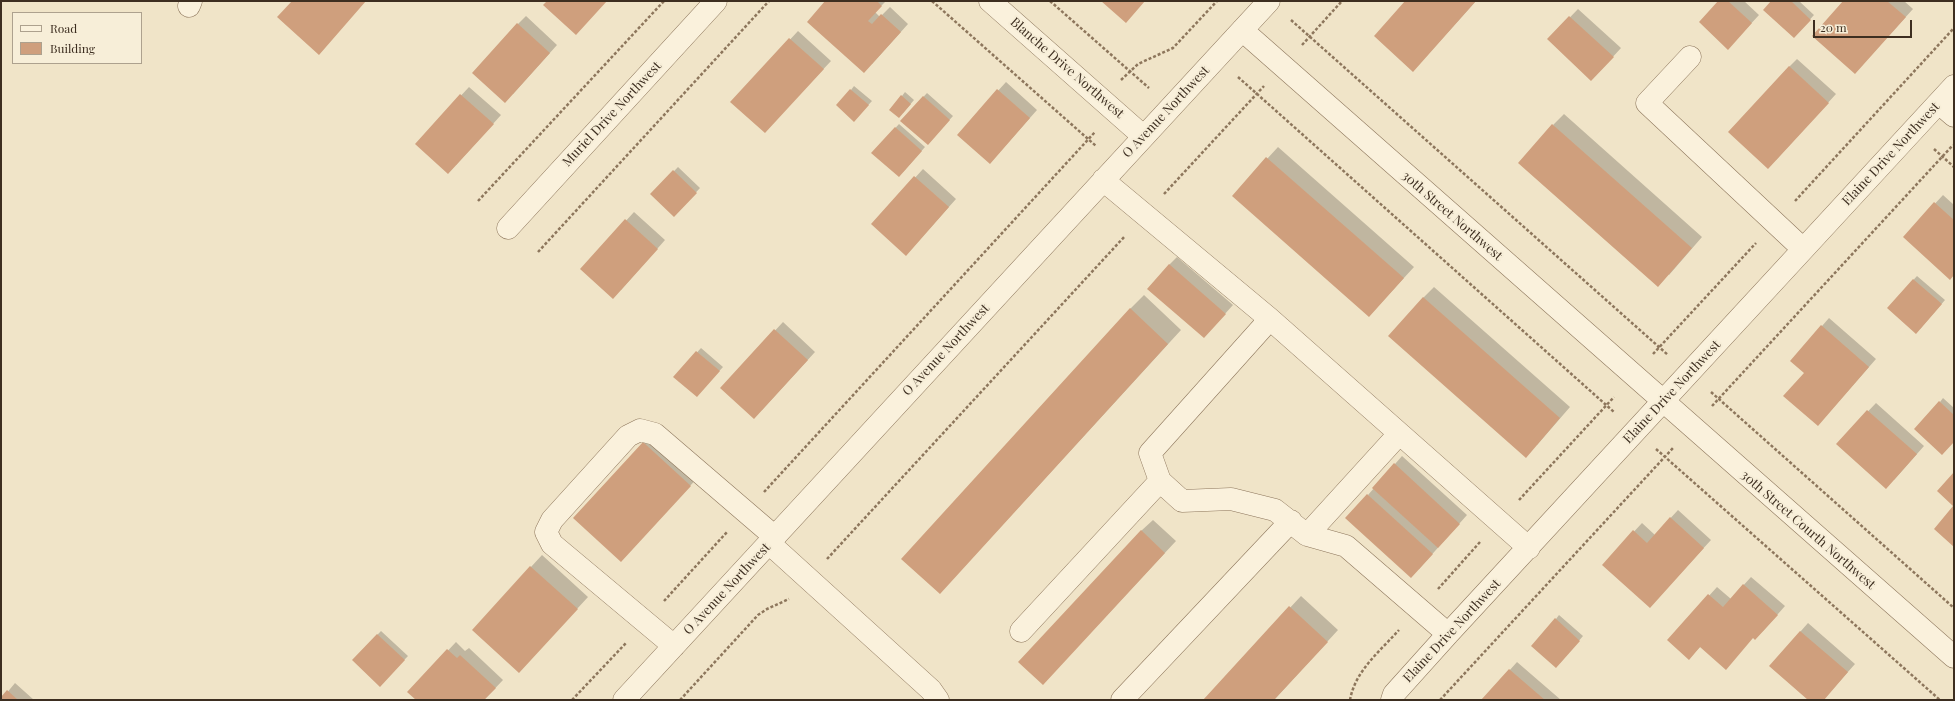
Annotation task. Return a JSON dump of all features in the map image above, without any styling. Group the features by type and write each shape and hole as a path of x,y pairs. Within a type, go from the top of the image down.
{"street":[{"name":"Muriel Drive Northwest","path":"508,228 716,1"},
{"name":"Blanche Drive Northwest","path":"990,1 1143,136"},
{"name":"O Avenue Northwest","path":"624,700 1269,1"},
{"name":"30th Street Northwest","path":"1242,30 1662,402"},
{"path":"1690,57 1647,103 1803,249"},
{"name":"Elaine Drive Northwest","path":"1392,700 1394,694 1448,634 1529,548 1803,249 1946,110 1954,86"},
{"path":"1110,172 1145,215 1270,319 1529,548"},
{"path":"1270,319 1150,453 1160,481 1182,501 1231,498 1275,510 1307,535 1346,546 1448,634"},
{"name":"30th Street Courth Northwest","path":"1662,402 1954,657"},
{"path":"674,646 552,544 546,532 552,520 628,436 640,430 655,434 745,513 930,690 938,700"},
{"path":"1307,535 1399,434"},
{"path":"1021,631 1160,481"},
{"path":"1122,700 1291,521"}],"path":[{"path":"478,201 664,1"},
{"path":"538,252 769,1"},
{"path":"932,1 1089,140 1110,172"},
{"path":"1050,1 1171,106"},
{"path":"1117,84 1130,71 1150,57 1173,48 1217,1"},
{"path":"1297,50 1342,1"},
{"path":"1287,16 1670,357"},
{"path":"1649,359 1954,28"},
{"path":"1216,57 1617,415"},
{"path":"823,564 1265,85"},
{"path":"572,700 1100,127"},
{"path":"1708,411 1953,145"},
{"path":"1930,146 1954,167"},
{"path":"1708,389 1954,608"},
{"path":"1350,700 1352,691 1365,667 1616,395"},
{"path":"1440,700 1678,444"},
{"path":"1653,447 1666,456 1940,700"},
{"path":"680,700 758,614 793,596"}],"building":[{"path":"292,1 366,1 319,55 277,17"},
{"path":"547,1 607,1 576,35 543,5"},
{"path":"825,1 877,1 882,6 868,21 872,24 881,14 901,32 864,73 807,22"},
{"path":"1101,1 1145,1 1126,23"},
{"path":"1405,1 1476,1 1413,72 1374,36"},
{"path":"1718,1 1728,1 1752,23 1728,50 1699,22"},
{"path":"1771,1 1791,1 1811,20 1794,38 1763,10"},
{"path":"1843,1 1887,1 1906,17 1855,74 1812,36"},
{"path":"1569,16 1614,57 1591,81 1547,39"},
{"path":"517,23 550,53 505,103 472,73"},
{"path":"789,38 824,69 765,133 730,102"},
{"path":"1789,66 1829,103 1768,169 1728,132"},
{"path":"850,89 869,105 854,122 836,105"},
{"path":"997,89 1030,118 990,164 957,135"},
{"path":"460,94 494,124 448,174 415,144"},
{"path":"901,95 911,104 899,118 889,110"},
{"path":"923,96 950,120 928,145 900,121"},
{"path":"1552,124 1692,248 1658,287 1518,163"},
{"path":"895,127 922,151 899,177 871,153"},
{"path":"1266,157 1404,278 1369,317 1232,196"},
{"path":"673,170 697,193 674,217 650,194"},
{"path":"914,176 949,207 906,256 871,224"},
{"path":"1934,202 1954,220 1954,275 1950,280 1903,237"},
{"path":"625,219 658,249 613,299 580,269"},
{"path":"1169,264 1226,314 1204,338 1147,289"},
{"path":"1913,279 1942,304 1916,334 1887,308"},
{"path":"1423,297 1560,418 1526,458 1388,336"},
{"path":"1130,308 1168,344 940,594 901,559"},
{"path":"1821,325 1869,367 1818,426 1783,396 1804,373 1790,361"},
{"path":"774,329 808,360 754,419 720,388"},
{"path":"696,351 720,371 697,397 673,377"},
{"path":"1939,401 1954,415 1954,442 1942,455 1914,429"},
{"path":"1867,410 1917,454 1886,489 1836,444"},
{"path":"643,442 691,486 621,562 573,518"},
{"path":"1394,463 1460,524 1438,548 1372,488"},
{"path":"1954,472 1954,547 1934,529 1953,506 1937,491"},
{"path":"1367,494 1433,554 1411,578 1345,518"},
{"path":"1670,517 1704,548 1650,608 1602,565 1633,530 1647,543"},
{"path":"1141,530 1165,553 1043,685 1018,662"},
{"path":"530,566 578,609 519,673 472,630"},
{"path":"1743,584 1778,615 1755,640 1753,638 1726,670 1700,647 1689,660 1667,640 1708,594 1723,607"},
{"path":"1289,606 1328,642 1274,700 1203,700"},
{"path":"1555,618 1580,641 1556,668 1531,646"},
{"path":"1800,631 1848,672 1824,700 1808,700 1769,666"},
{"path":"377,634 405,660 380,687 352,660"},
{"path":"447,649 457,658 460,655 496,688 484,700 416,700 407,692"},
{"path":"1509,669 1545,700 1481,700"},
{"path":"7,690 18,700 1,700 1,697"}]}
